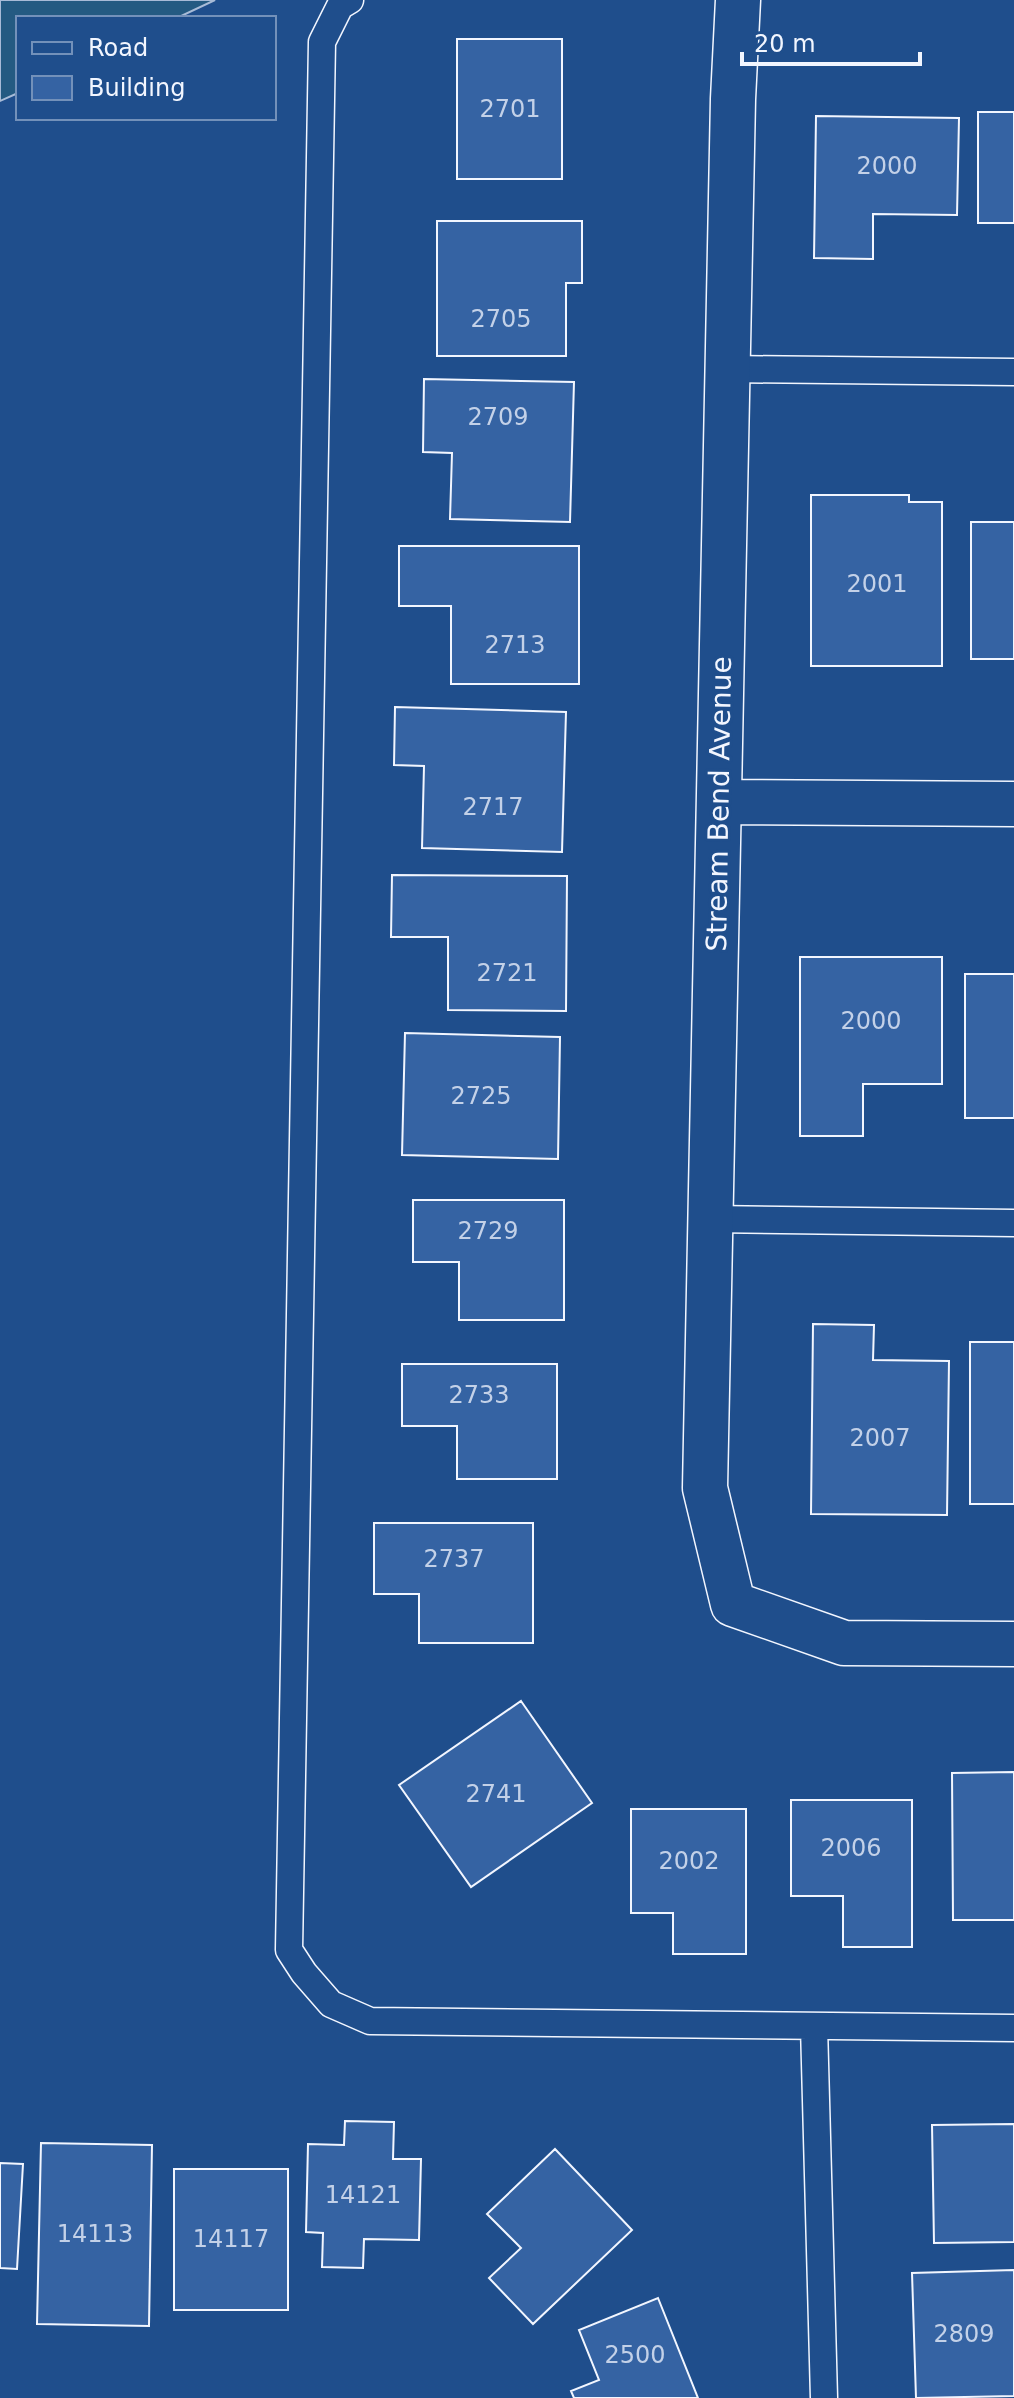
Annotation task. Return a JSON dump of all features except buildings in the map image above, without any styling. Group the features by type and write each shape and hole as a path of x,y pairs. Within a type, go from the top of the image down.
{"street":[{"name":"Stream Bend Avenue","path":"738,0 733,99 705,1488 733,1604 844,1643 1014,1644"},
{"path":"719,802 1014,804"}],"lane":[{"path":"350,0 340,6 322,42 289,1950 331,2004 370,2021 1014,2028"},
{"path":"728,369 1014,372"},
{"path":"710,1219 1014,1223"},
{"path":"814,2026 824,2398"}],"shaded area":[{"path":"0,0 215,0 181,16 16,16 16,94 0,101"}]}
